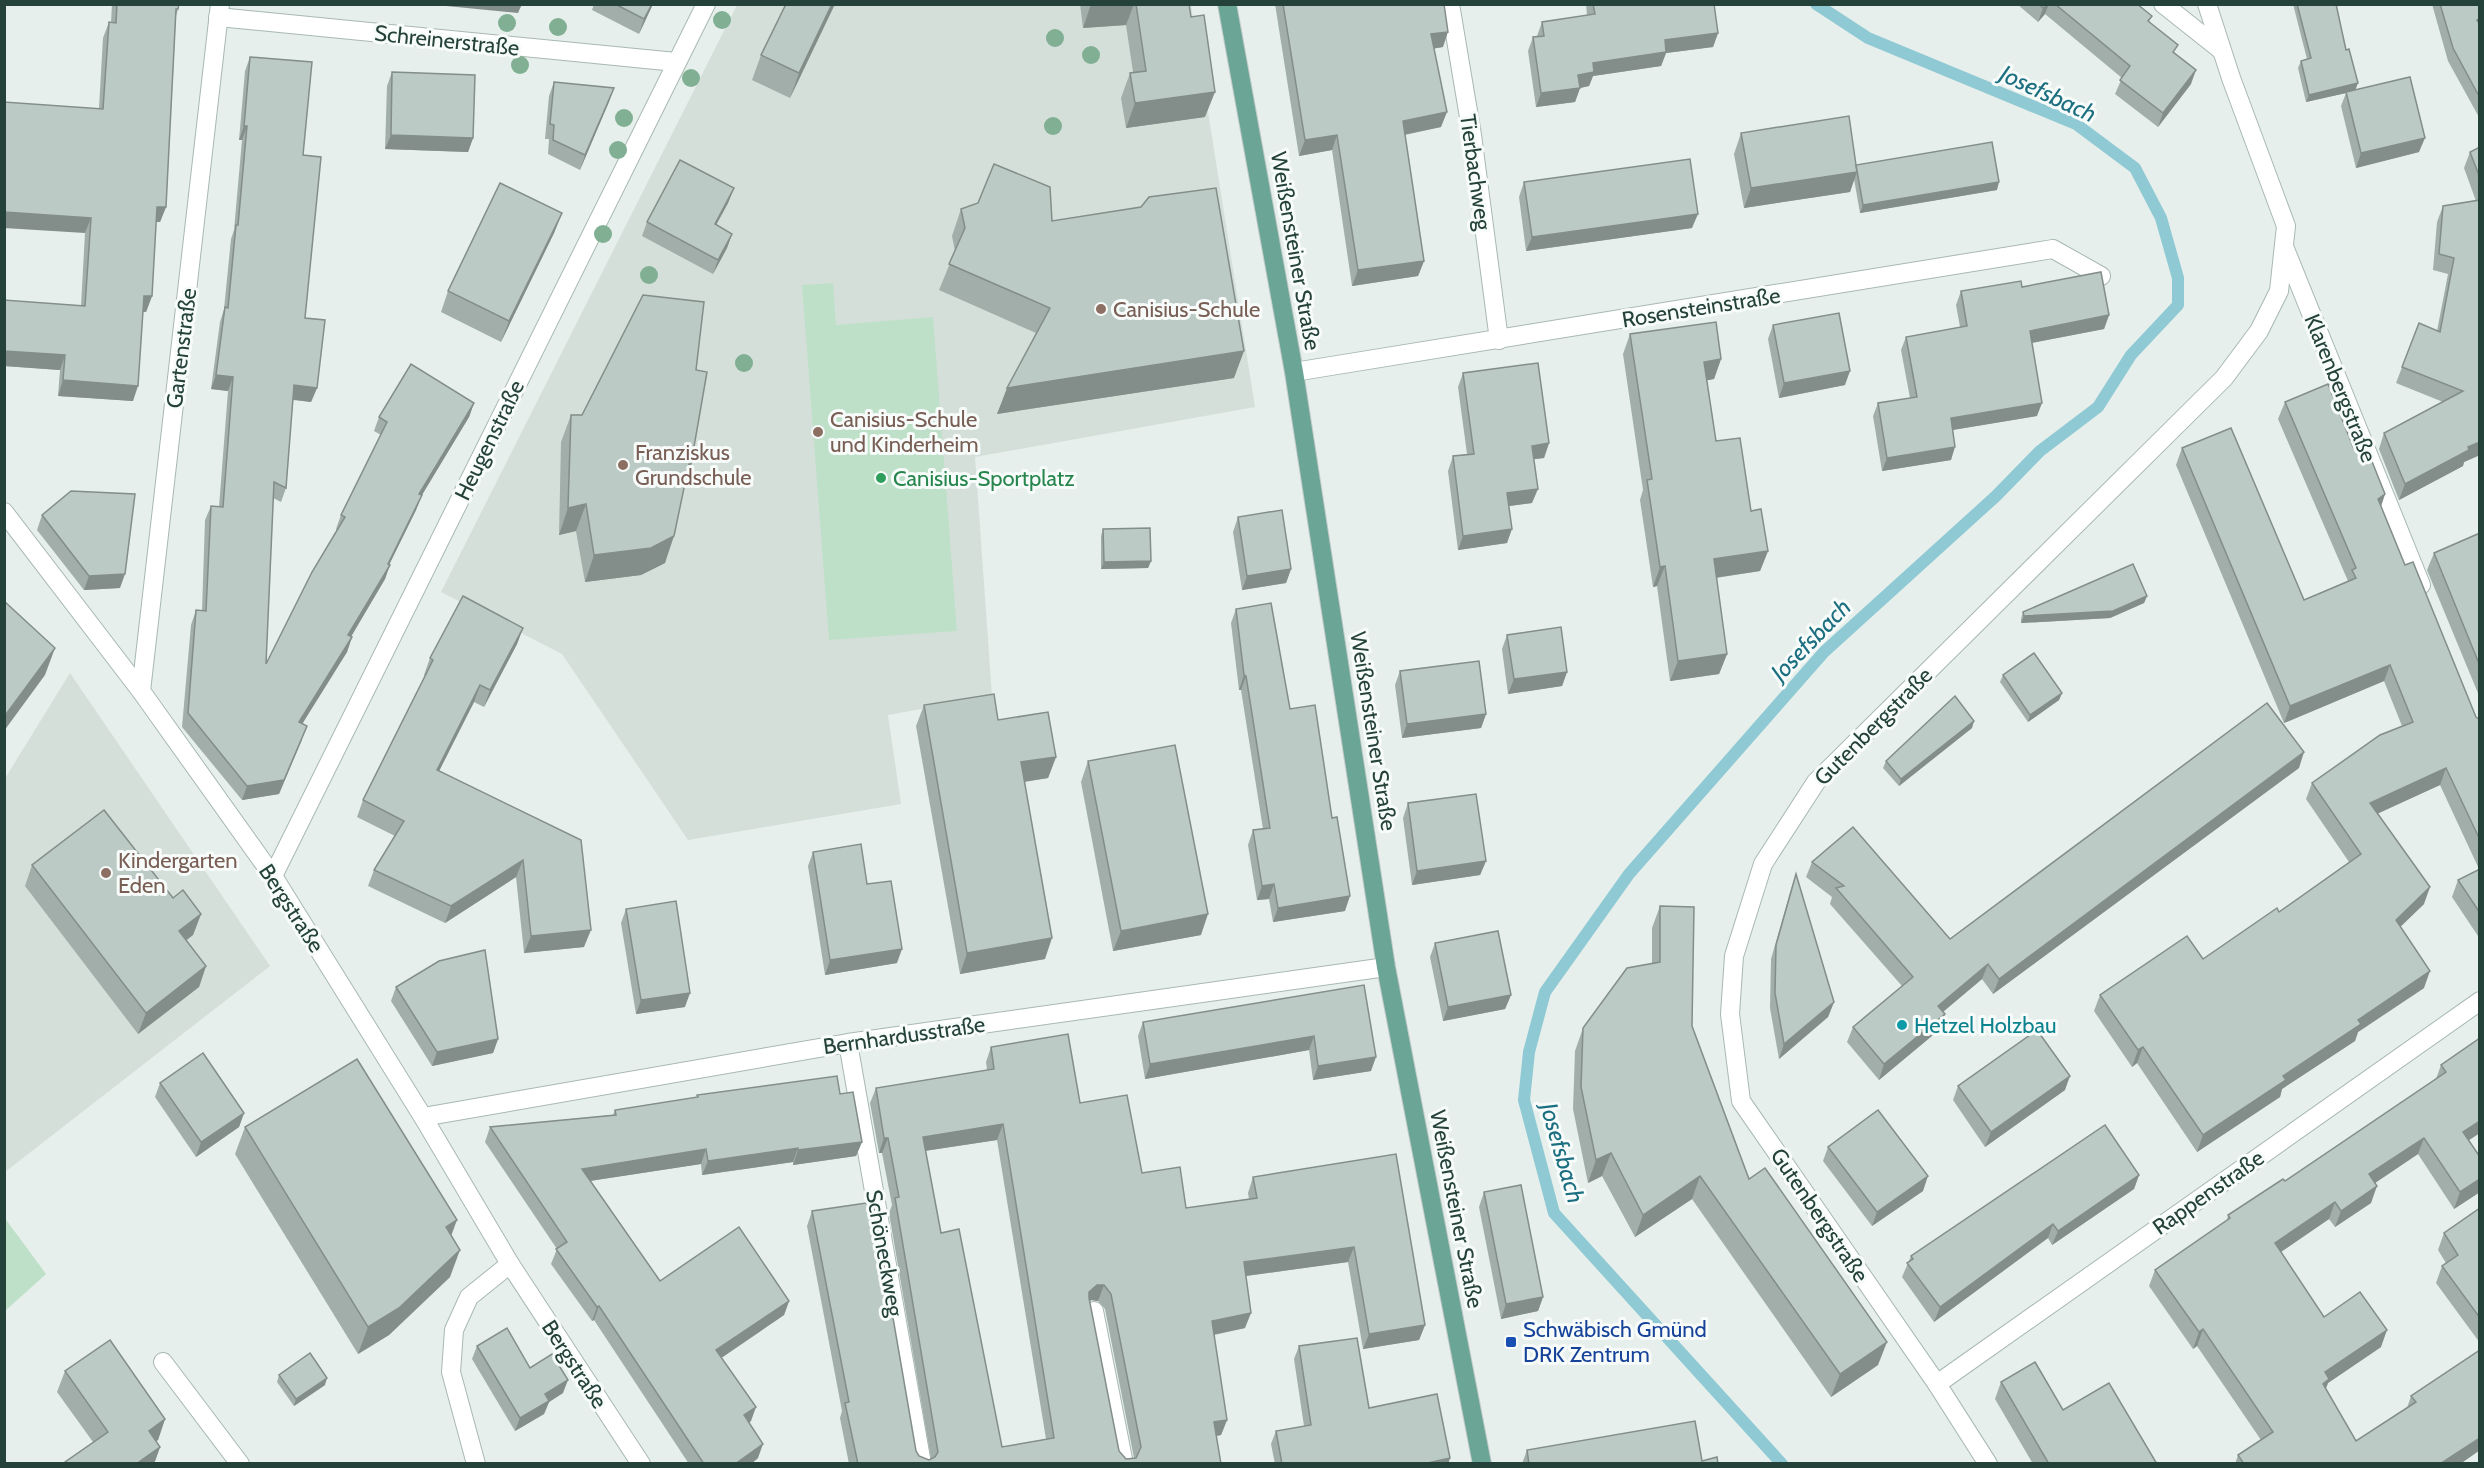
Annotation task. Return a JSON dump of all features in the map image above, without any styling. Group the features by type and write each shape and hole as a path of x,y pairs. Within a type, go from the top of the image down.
{"main road":[{"name":"Weißensteiner Straße","path":"1227,4 1294,372 1386,967 1482,1464"}],"street":[{"name":"Heugenstraße","path":"273,876 706,4"},
{"name":"Tierbachweg","path":"1450,4 1499,340"},
{"path":"2163,4 2221,50"},
{"path":"2207,4 2221,50 2286,226 2285,247"},
{"name":"Schreinerstraße","path":"219,11 676,62"},
{"name":"Gartenstraße","path":"141,691 219,11"},
{"name":"Klarenbergstraße","path":"2285,247 2426,597"},
{"name":"Gutenbergstraße","path":"1988,1464 1937,1384 1741,1101 1730,1014 1734,956 1763,864 1816,782 2224,378 2259,331 2279,291 2285,247"},
{"name":"Rosensteinstraße","path":"1294,372 2053,249 2101,276"},
{"name":"Bergstraße","path":"4,513 141,691 273,876 423,1116 510,1264 641,1464"},
{"name":"Bernhardusstraße","path":"423,1116 848,1043 1386,967"},
{"name":"Rappenstraße","path":"1937,1384 2480,1001"},
{"name":"Schöneckweg","path":"848,1043 922,1464"},
{"path":"476,1464 451,1372 454,1330 469,1297 510,1264"},
{"path":"1094,1311 1124,1464"},
{"path":"163,1362 240,1464"}],"shaded area":[{"name":"Canisius-Schule und Kinderheim","path":"737,5 1191,5 1255,407 975,457 992,696 888,715 901,804 688,840 562,654 441,592"},
{"name":"Kindergarten Eden","path":"70,673 270,966 5,1172 4,780"}],"green space":[{"name":"Canisius-Sportplatz","path":"833,283 836,325 933,317 957,631 829,640 802,285"},
{"path":"4,1217 46,1274 5,1311 4,1311"}],"building":[{"path":"117,4 179,4 176,9 166,207 157,207 152,296 144,296 138,386 63,380 65,355 4,351 4,300 85,306 91,218 4,212 4,102 103,109 109,22 116,23"},
{"path":"615,4 652,4 644,19"},
{"path":"786,4 832,4 799,73 761,55"},
{"path":"1136,4 1189,4 1191,17 1204,15 1215,92 1135,103 1130,73 1146,71"},
{"path":"1283,4 1444,4 1448,32 1431,34 1447,112 1403,121 1424,261 1358,270 1337,135 1305,140"},
{"path":"1593,4 1714,4 1718,33 1665,40 1666,52 1593,63 1594,72 1578,75 1580,88 1541,93 1533,37 1544,36 1542,22 1595,14"},
{"path":"2055,4 2137,4 2152,16 2148,21 2178,45 2173,52 2196,70 2163,113 2120,80 2130,66"},
{"path":"2297,4 2336,4 2346,50 2349,49 2358,83 2309,95 2301,61 2311,58"},
{"path":"2440,4 2480,4 2480,19 2477,20 2480,25 2480,98 2453,48"},
{"path":"250,57 312,62 303,155 321,157 305,318 325,320 317,388 294,385 286,488 274,482 266,664 312,572 345,517 341,515 387,422 379,417 411,364 474,403 419,494 422,495 388,564 390,565 348,635 352,637 299,722 307,726 284,780 247,786 188,713 196,610 206,611 211,506 223,507 233,377 216,375 225,307 228,308 236,225 238,225 247,126 244,126"},
{"path":"392,72 475,75 473,138 391,135"},
{"path":"2410,77 2425,138 2361,153 2346,92"},
{"path":"554,82 614,88 585,155 553,140 554,125 550,124"},
{"path":"1849,116 1857,172 1751,188 1741,133"},
{"path":"1992,142 1999,182 1863,205 1856,165"},
{"path":"2480,147 2480,178 2470,152"},
{"path":"1690,159 1698,214 1532,237 1524,182"},
{"path":"680,160 734,188 715,224 732,234 718,260 647,222"},
{"name":"Canisius-Schule","path":"994,164 1050,187 1052,221 1141,207 1149,197 1216,188 1244,351 1007,388 1050,308 949,264 965,228 961,209 978,203"},
{"path":"500,183 562,213 509,321 448,291"},
{"path":"2480,200 2480,442 2405,484 2384,433 2463,391 2402,367 2419,323 2440,332 2454,258 2439,254 2443,206"},
{"path":"2101,272 2109,315 2030,331 2042,403 1951,418 1955,447 1887,458 1878,403 1917,397 1906,337 1967,326 1961,291 2021,281 2022,287"},
{"name":"Franziskus Grundschule","path":"643,295 704,302 696,370 707,372 691,464 689,464 674,536 651,548 594,555 586,504 568,508 571,415 582,415"},
{"path":"1839,313 1850,371 1784,383 1773,325"},
{"path":"1716,322 1721,359 1704,362 1716,441 1740,438 1751,511 1761,509 1768,551 1714,559 1727,654 1678,661 1665,566 1660,567 1647,480 1652,479 1630,334"},
{"path":"1538,363 1549,443 1532,446 1538,489 1507,493 1512,529 1463,536 1453,456 1474,454 1463,373"},
{"path":"2328,384 2354,449 2365,444 2385,494 2378,499 2405,565 2413,562 2476,717 2480,720 2480,840 2446,768 2370,803 2430,887 2396,920 2430,971 2358,1020 2361,1024 2283,1076 2286,1080 2203,1135 2143,1047 2138,1050 2100,995 2187,936 2203,959 2277,908 2279,912 2361,854 2312,783 2380,735 2413,722 2390,665 2290,706 2182,448 2231,428 2304,600 2356,578 2352,570 2356,568 2285,402"},
{"path":"71,491 135,494 125,574 89,576 42,515"},
{"path":"1282,510 1291,569 1247,576 1238,517"},
{"path":"1150,528 1151,561 1104,562 1103,529"},
{"path":"2480,533 2480,666 2434,553"},
{"path":"2133,564 2147,596 2113,611 2024,616 2023,612"},
{"path":"463,596 523,628 490,690 480,685 437,770 581,840 591,930 531,936 523,860 451,906 374,870 404,821 363,800 433,660 430,658"},
{"path":"4,601 55,648 4,717"},
{"path":"1271,603 1290,709 1315,705 1332,818 1337,817 1350,896 1278,908 1274,884 1262,886 1253,830 1270,828 1246,676 1244,675 1236,609"},
{"path":"1561,627 1567,672 1514,679 1507,635"},
{"path":"2034,653 2062,693 2030,715 2003,675"},
{"path":"1479,661 1486,714 1407,724 1400,671"},
{"path":"994,694 998,720 1048,712 1056,757 1021,762 1052,938 967,953 924,705"},
{"path":"1955,696 1974,721 1901,779 1886,761"},
{"path":"2267,703 2304,752 1999,979 1988,964 1938,1006 1945,1014 1884,1064 1853,1027 1913,977 1836,888 1844,886 1812,862 1853,827 1950,939"},
{"path":"1175,745 1208,914 1121,931 1088,761"},
{"path":"1476,794 1486,861 1417,871 1408,803"},
{"name":"Kindergarten Eden","path":"104,810 173,898 183,890 201,914 179,931 206,966 146,1013 32,865"},
{"path":"861,844 867,884 891,881 902,949 830,960 813,852"},
{"path":"2480,869 2480,913 2458,880"},
{"path":"1796,874 1834,1002 1784,1044 1775,993 1776,945"},
{"path":"676,901 690,993 641,1000 626,909"},
{"path":"1660,906 1694,907 1692,1026 1749,1179 1765,1168 1887,1342 1840,1374 1700,1176 1643,1215 1611,1153 1596,1160 1581,1087 1583,1028 1627,968 1660,962"},
{"path":"1498,931 1511,995 1448,1007 1435,943"},
{"path":"485,950 498,1039 437,1052 396,987 439,961"},
{"path":"1364,985 1376,1057 1318,1066 1314,1036 1150,1064 1143,1022"},
{"path":"2037,1030 2070,1076 1991,1132 1958,1086"},
{"path":"1068,1034 1080,1103 1127,1095 1142,1173 1180,1167 1186,1208 1257,1198 1253,1177 1396,1154 1425,1325 1369,1334 1354,1247 1244,1262 1251,1313 1212,1321 1227,1420 1214,1422 1221,1464 858,1464 845,1403 849,1402 812,1211 873,1202 916,1451 919,1456 929,1460 938,1452 895,1198 899,1197 888,1138 884,1138 876,1088 994,1069 991,1047","holes":["1003,1124 1054,1438 1002,1447 959,1229 941,1233 923,1137","1097,1285 1104,1285 1111,1294 1141,1447 1136,1458 1126,1459 1119,1451 1089,1298 1089,1292"]},
{"path":"2480,1038 2480,1121 2463,1132 2480,1157 2480,1179 2460,1192 2424,1138 2369,1174 2377,1186 2341,1211 2335,1202 2275,1243 2324,1317 2360,1292 2387,1330 2325,1372 2329,1379 2323,1384 2356,1441 2416,1402 2411,1396 2480,1350 2480,1438 2440,1464 2244,1464 2238,1455 2273,1432 2203,1329 2199,1332 2155,1270 2230,1218 2228,1215 2283,1179 2285,1181 2446,1072 2441,1065"},
{"path":"203,1053 244,1113 201,1142 160,1083"},
{"path":"357,1059 457,1220 446,1227 460,1250 399,1308 368,1327 245,1127"},
{"path":"837,1076 840,1094 853,1092 862,1142 798,1150 798,1148 708,1161 706,1149 582,1169 660,1281 739,1227 789,1301 716,1350 756,1407 744,1415 763,1444 735,1464 704,1464 599,1306 597,1307 556,1249 567,1242 490,1127 616,1115 615,1110 698,1097 697,1095"},
{"path":"1878,1110 1928,1176 1877,1212 1828,1147"},
{"path":"2105,1125 2139,1175 2058,1231 2053,1224 1940,1307 1907,1263 1913,1259 1911,1256"},
{"path":"1521,1185 1543,1297 1506,1304 1484,1192"},
{"path":"2480,1208 2480,1318 2442,1266 2458,1255 2444,1233"},
{"path":"507,1328 530,1368 552,1354 568,1380 545,1394 549,1401 520,1418 477,1346"},
{"path":"1357,1338 1369,1408 1437,1394 1450,1458 1423,1464 1282,1464 1276,1431 1311,1425 1299,1346"},
{"path":"110,1340 165,1419 149,1431 160,1447 136,1464 66,1464 65,1462 108,1432 65,1371"},
{"path":"310,1353 327,1378 296,1399 279,1375"},
{"path":"2035,1362 2063,1410 2109,1383 2157,1464 2049,1464 2001,1382"},
{"path":"1695,1421 1702,1461 1717,1457 1718,1464 1529,1464 1527,1450"}],"waterway":[{"name":"Josefsbach","path":"1782,1464 1554,1213 1524,1100 1529,1052 1545,992 1629,874 1824,652 1996,496 2040,451 2098,407 2131,355 2178,305 2178,278 2161,218 2135,168 2076,124 1868,38 1816,4"}],"place":[{"name":"Canisius-Schule","path":"1101,309"},
{"name":"Canisius-Schule und Kinderheim","path":"818,432"},
{"name":"Franziskus Grundschule","path":"623,465"},
{"name":"Canisius-Sportplatz","path":"881,478"},
{"name":"Kindergarten Eden","path":"106,873"},
{"name":"Hetzel Holzbau","path":"1902,1025"},
{"name":"Schwäbisch Gmünd DRK Zentrum","path":"1511,1342"}]}
